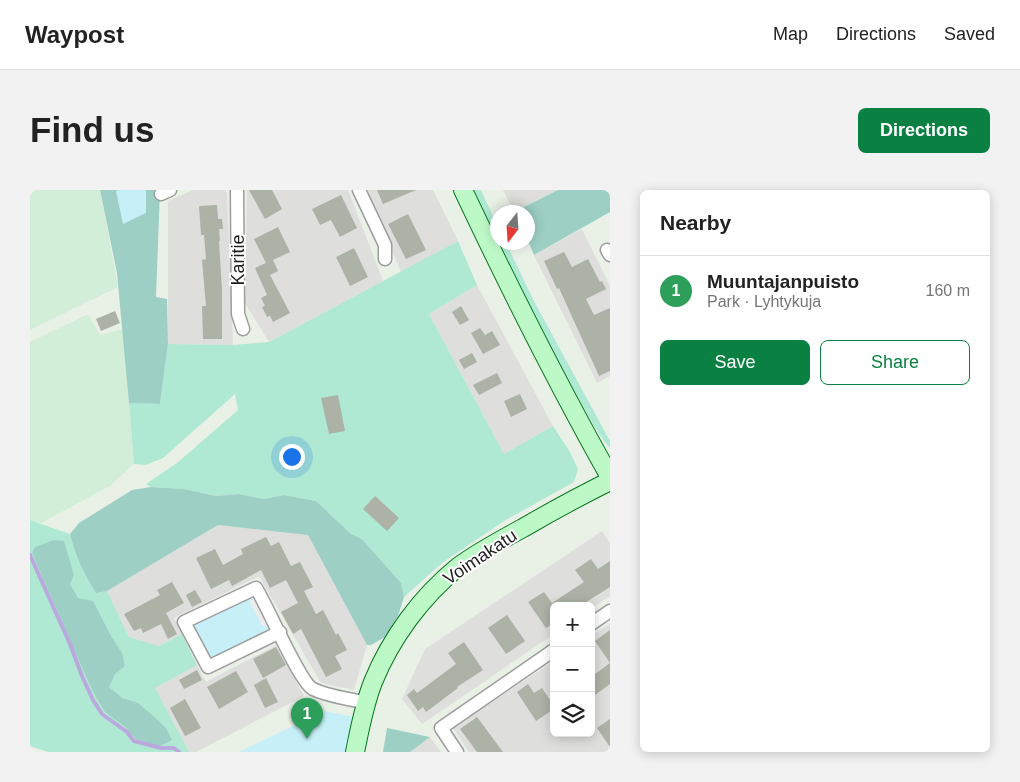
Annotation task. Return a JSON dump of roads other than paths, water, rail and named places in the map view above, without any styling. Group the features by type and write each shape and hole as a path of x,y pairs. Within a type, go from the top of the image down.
{"street":[{"name":"Karitie","path":"237,190 238,314 243,329"},
{"path":"359,190 385,245 384,259"},
{"path":"463,190 533,336 610,477"},
{"name":"Voimakatu","path":"355,752 366,703 381,664 394,640 414,612 442,581 458,567 482,551 570,500 610,481"},
{"path":"280,632 209,667 184,622 254,588 280,632 301,676 310,688 366,703"},
{"path":"595,621 610,611"},
{"path":"457,752 441,728 550,653"}],"waterway":[{"path":"30,555 70,644 82,676 102,714 127,732 134,741 161,748 174,748 179,752"}],"place":[{"name":"Muuntajanpuisto","path":"307,739"}]}
